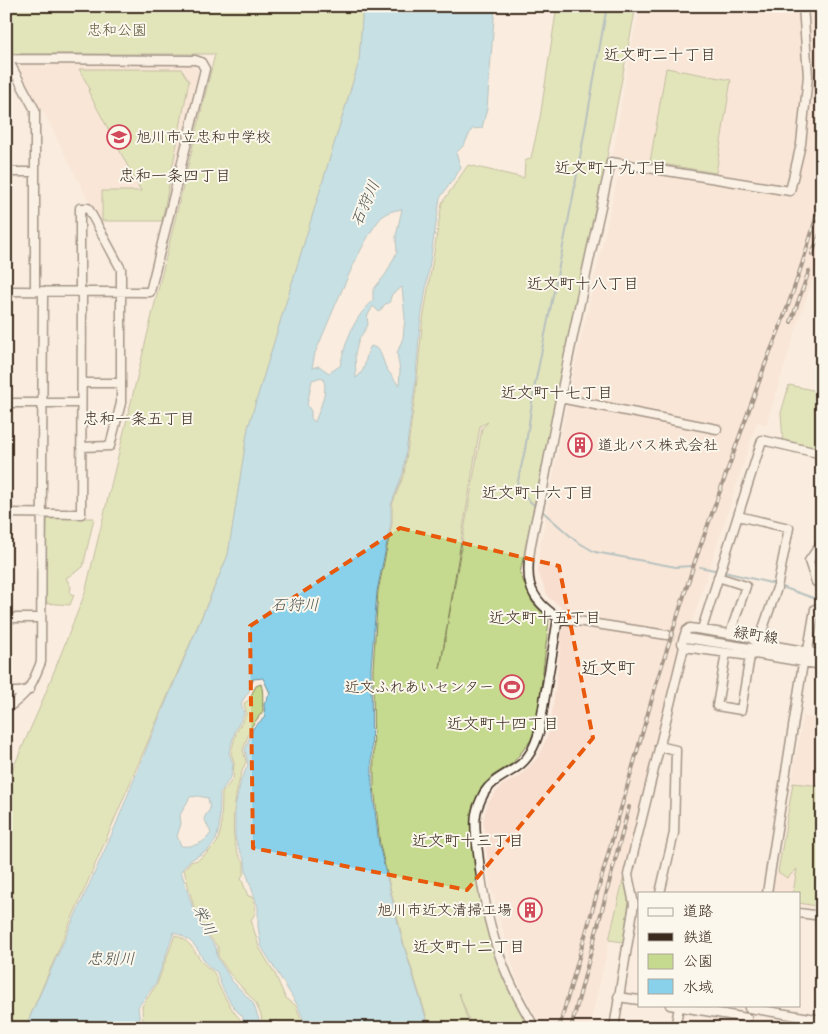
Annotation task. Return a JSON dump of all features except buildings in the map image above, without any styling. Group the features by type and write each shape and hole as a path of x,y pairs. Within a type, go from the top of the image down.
{"street":[{"path":"667,635 558,618 536,598 530,584 528,571 560,398 611,162 790,191 801,144 808,76 803,6"},
{"path":"6,291 39,291 81,291 150,292 204,74 204,64 195,60 7,58 35,110 35,172 39,291 42,403 41,662 30,689 22,698 6,709"},
{"path":"6,172 35,172"},
{"path":"6,513 81,514 80,208 88,208 121,269 121,403 110,446 81,447"},
{"path":"82,383 120,384"},
{"path":"560,398 717,429"},
{"path":"6,403 81,403"},
{"path":"702,630 762,440 822,454"},
{"path":"738,516 789,528 777,585 758,643"},
{"path":"822,542 809,561 816,582 822,578"},
{"path":"719,572 746,586 730,634"},
{"path":"808,650 815,609"},
{"path":"6,618 41,618"},
{"path":"535,1028 508,976 495,940 486,909 480,876 475,826 478,806 485,792 501,777 519,766 528,757 535,745 539,732 558,618"},
{"path":"614,1028 636,904 628,875 684,647 682,643 686,630 690,628 748,637 758,643 808,650 822,654"},
{"name":"緑町線","path":"686,638 822,659"},
{"path":"684,647 750,656 754,654 822,665"},
{"path":"726,653 717,706 741,710 750,656"},
{"path":"767,892 803,663"},
{"path":"6,692 19,692 30,689"},
{"path":"659,746 676,750 674,833 660,892"},
{"path":"800,913 822,916"},
{"path":"618,997 638,1000"},
{"path":"674,1006 747,1018"},
{"path":"675,1028 679,1007"},
{"path":"745,1028 749,1007 822,1020"}],"highlighted area":[{"path":"400,528 559,566 593,738 467,890 253,848 250,626"}],"shaded area":[{"path":"640,6 822,6 822,255 801,313 766,425 757,422 691,625 685,624 678,647 589,1028 543,1028 516,976 491,888 483,820 488,802 502,785 519,777 539,756 550,729 565,610 548,597 538,572 539,553 570,387 622,158 613,155 630,52"},
{"name":"旭川市立忠和中学校","path":"21,64 193,65 198,71 163,221 99,221 19,68"},
{"path":"803,716 822,719 822,909 800,906 800,892 773,892"}],"green space":[{"name":"忠和公園","path":"6,6 363,6 359,62 248,428 228,555 25,1028 6,1028 6,784 40,707 85,593 215,54 18,54 9,52 6,49"},
{"path":"557,6 636,6 607,157 520,573 532,602 549,620 537,721 531,740 513,763 492,776 474,807 478,883 487,929 502,972 516,1004 532,1028 472,1028 459,993 470,1028 463,1026 456,1028 430,1028 403,941 380,845 374,785 373,669 378,591 392,524 392,505 404,474 416,389 422,326 442,203 468,165 524,178 525,161 531,158 540,118","holes":["488,422 482,428 440,669 480,426"]},
{"path":"666,68 731,80 716,173 650,162"},
{"path":"79,69 181,69 189,81 162,221 102,221 102,191 141,191 88,91 90,89"},
{"path":"789,385 822,392 822,451 783,443 781,413"},
{"path":"47,518 94,518 83,567 66,578 71,587 70,593 74,595 70,605 45,603"},
{"path":"261,684 263,711 251,727 243,750 246,762 238,784 233,829 238,854 244,862 244,873 241,878 248,896 253,897 255,903 255,912 251,920 259,947 275,974 285,997 296,1006 305,1028 286,1028 276,1020 263,1028 261,1015 255,1002 229,973 218,956 218,947 205,931 200,917 194,908 184,870 190,862 198,860 217,843 221,829 222,793 233,779 234,763 231,753 236,733 246,714 244,703 248,701 256,686"},
{"path":"793,783 822,786 822,907 800,903 800,892 793,892 797,869 787,878 778,872"},
{"path":"624,876 629,904 623,942 609,940"},
{"path":"175,935 186,941 214,973 232,1009 240,1020 250,1028 141,1028 143,1024 142,1006 157,984"}],"water":[{"name":"石狩川","path":"363,6 495,6 487,108 482,128 472,129 464,145 456,153 461,168 440,198 420,326 415,386 403,473 391,505 391,523 377,591 371,668 372,785 379,845 402,940 429,1028 307,1028 298,1006 261,946 258,907 246,872 245,861 235,837 235,807 241,780 248,765 245,750 253,728 265,717 264,704 270,693 263,678 253,679 249,691 241,703 244,714 235,731 229,753 233,764 231,777 220,793 219,828 216,840 208,850 189,861 181,871 193,909 198,916 203,931 216,947 217,957 232,981 253,1003 262,1028 252,1028 252,1026 243,1022 243,1017 227,996 217,972 206,964 193,944 174,932 156,983 138,1007 140,1023 137,1028 25,1028 115,827 228,555 248,428 359,62","holes":["402,209 396,236 397,252 386,274 373,290 373,301 355,322 340,366 329,373 319,366 312,368 315,353 358,255 378,221 392,211","402,287 405,318 403,338 397,353 400,371 399,386 386,368 379,349 371,346 363,370 356,378 355,354 359,339 368,325 367,317 373,306 379,312 385,304 389,303 392,294","322,377 325,387 315,422 311,419 311,411 307,405 312,380","190,797 208,798 210,809 204,818 211,833 198,844 181,846 177,836 181,824 180,815"]}],"waterway":[{"path":"536,507 520,492 517,485 525,450 534,389 572,202 607,6"},
{"path":"542,511 576,541 595,552 676,567 691,566"},
{"path":"700,567 719,571"},
{"path":"724,572 775,584"},
{"path":"779,586 822,601"}],"tunnel":[{"path":"667,635 686,638"}],"railway":[{"path":"559,1028 657,681 694,564 797,280 822,196"},
{"path":"812,254 822,229"},
{"path":"791,322 809,271"},
{"path":"571,1028 629,807"}],"place":[{"name":"旭川市立忠和中学校","path":"119,137"},
{"name":"道北バス株式会社","path":"580,445"},
{"name":"近文ふれあいセンター","path":"512,687"},
{"name":"旭川市近文清掃工場","path":"530,910"}],"district":[{"name":"近文町二十丁目","path":"660,54"},
{"name":"近文町十九丁目","path":"611,167"},
{"name":"忠和一条四丁目","path":"175,175"},
{"name":"近文町十八丁目","path":"583,283"},
{"name":"近文町十七丁目","path":"557,392"},
{"name":"忠和一条五丁目","path":"139,418"},
{"name":"近文町十六丁目","path":"538,492"},
{"name":"近文町十五丁目","path":"545,617"},
{"name":"近文町","path":"608,668"},
{"name":"近文町十四丁目","path":"503,723"},
{"name":"近文町十三丁目","path":"468,840"},
{"name":"近文町十二丁目","path":"469,946"}],"water label":[{"name":"栄川","path":"205,920"},
{"name":"忠別川","path":"111,958"}]}
